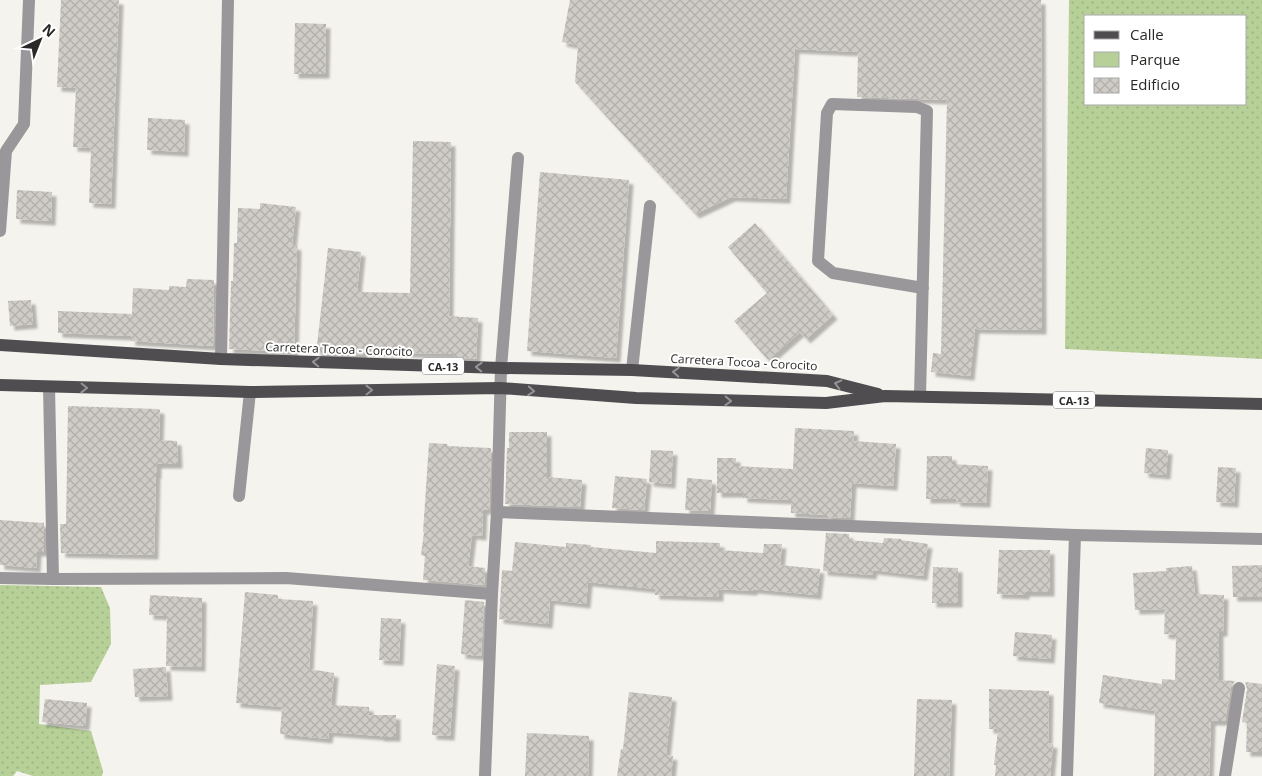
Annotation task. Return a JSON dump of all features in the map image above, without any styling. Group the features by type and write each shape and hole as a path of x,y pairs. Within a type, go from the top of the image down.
{"main road":[{"name":"Carretera Tocoa - Corocito","path":"0,345 221,359 501,368 632,370 827,381 885,396"},
{"name":"Carretera Tocoa - Corocito","path":"0,385 250,392 500,388 636,398 826,403 885,396 920,396 1262,404"}],"street":[{"path":"0,231 3,151 24,124 29,0"},
{"path":"221,359 228,0"},
{"path":"920,396 923,288 926,111 917,107 832,104 827,113 818,261 833,272 923,288"},
{"path":"485,776 497,512 501,368 518,158"},
{"path":"632,370 650,206"},
{"path":"49,387 53,579"},
{"path":"239,496 250,392"},
{"path":"497,512 1075,536 1262,540"},
{"path":"1067,776 1075,536"},
{"path":"0,578 286,578 492,594"},
{"path":"1225,776 1239,688"}],"green space":[{"path":"1069,0 1262,0 1262,359 1065,349"},
{"path":"0,585 101,587 110,608 111,644 91,682 40,685 39,724 91,731 103,771 102,776 33,776 17,771 13,776 0,776"}],"building":[{"path":"61,0 119,0 111,204 89,203 91,148 73,147 76,88 57,87"},
{"path":"570,0 1041,0 1042,330 975,329 970,376 931,372 933,353 941,354 947,100 857,97 858,52 795,49 786,199 731,197 695,214 575,82 578,45 562,42"},
{"path":"295,23 326,24 325,74 294,74"},
{"path":"148,118 185,120 184,152 147,150"},
{"path":"413,141 451,142 449,316 478,318 476,359 453,357 453,354 363,352 362,355 316,354 328,248 361,252 357,292 410,293"},
{"path":"540,172 629,180 616,358 527,351"},
{"path":"17,190 52,192 51,221 16,219"},
{"path":"260,203 296,207 292,245 297,246 294,352 229,349 231,281 233,281 234,243 237,243 238,208 260,209"},
{"path":"755,223 833,315 806,339 800,332 768,360 734,321 767,293 728,247"},
{"path":"187,279 214,280 213,346 131,341 131,336 58,333 58,311 132,314 133,288 169,290 169,286 186,287"},
{"path":"31,300 33,324 10,326 8,301"},
{"path":"68,406 160,410 159,440 177,441 178,464 157,464 154,555 61,553 60,524 66,524"},
{"path":"795,428 854,431 853,441 896,444 893,486 852,483 850,518 791,513 791,500 743,498 743,493 717,493 717,458 736,458 736,466 793,469"},
{"path":"509,432 547,432 547,477 582,480 580,507 505,504"},
{"path":"429,443 448,444 447,446 491,448 489,510 483,510 482,536 472,535 468,566 485,568 484,585 423,580 425,556 421,555"},
{"path":"1146,448 1168,450 1166,475 1144,473"},
{"path":"651,450 673,451 671,484 649,482"},
{"path":"927,456 952,456 952,464 988,466 986,503 956,502 956,499 926,499"},
{"path":"1218,467 1236,468 1234,503 1216,502"},
{"path":"615,476 647,479 644,510 612,508"},
{"path":"687,478 712,480 710,511 685,510"},
{"path":"0,520 44,523 44,552 37,552 36,568 0,565"},
{"path":"826,533 849,534 849,540 883,543 884,538 928,544 923,576 873,570 872,575 823,571"},
{"path":"656,541 720,543 720,550 763,553 764,544 782,544 780,565 820,569 817,595 753,589 753,591 719,589 719,597 655,595 655,589 588,582 586,604 550,600 548,624 499,619 502,570 512,571 515,542 566,547 566,543 656,553"},
{"path":"999,550 1050,550 1050,592 1025,592 1025,595 997,594"},
{"path":"1262,565 1262,597 1233,597 1232,566"},
{"path":"1192,566 1195,594 1224,595 1223,632 1219,632 1219,680 1235,681 1231,687 1225,721 1211,721 1209,776 1154,776 1155,711 1099,703 1103,675 1162,684 1162,679 1175,680 1176,635 1164,634 1165,609 1135,610 1133,573 1166,571 1166,568"},
{"path":"933,567 958,568 958,603 932,603"},
{"path":"245,592 278,595 278,599 313,601 309,669 334,673 331,705 369,707 369,715 396,715 396,737 329,732 328,739 280,734 282,707 236,703"},
{"path":"150,595 202,598 201,667 166,666 167,616 149,615"},
{"path":"465,600 484,602 481,656 461,654"},
{"path":"381,618 401,619 399,661 379,660"},
{"path":"1015,632 1052,635 1050,659 1013,656"},
{"path":"437,664 455,666 450,736 432,735"},
{"path":"166,667 168,696 135,697 133,669"},
{"path":"1245,682 1262,684 1262,752 1246,752 1247,723 1242,722 1247,689"},
{"path":"989,689 1049,691 1048,743 1053,744 1050,776 995,776 996,765 994,765 998,729 989,729"},
{"path":"629,692 672,697 666,755 673,756 671,776 617,776 621,749 623,749"},
{"path":"45,699 87,703 85,726 42,722"},
{"path":"917,699 952,700 949,776 914,776"},
{"path":"527,733 589,736 588,776 525,776"}]}
